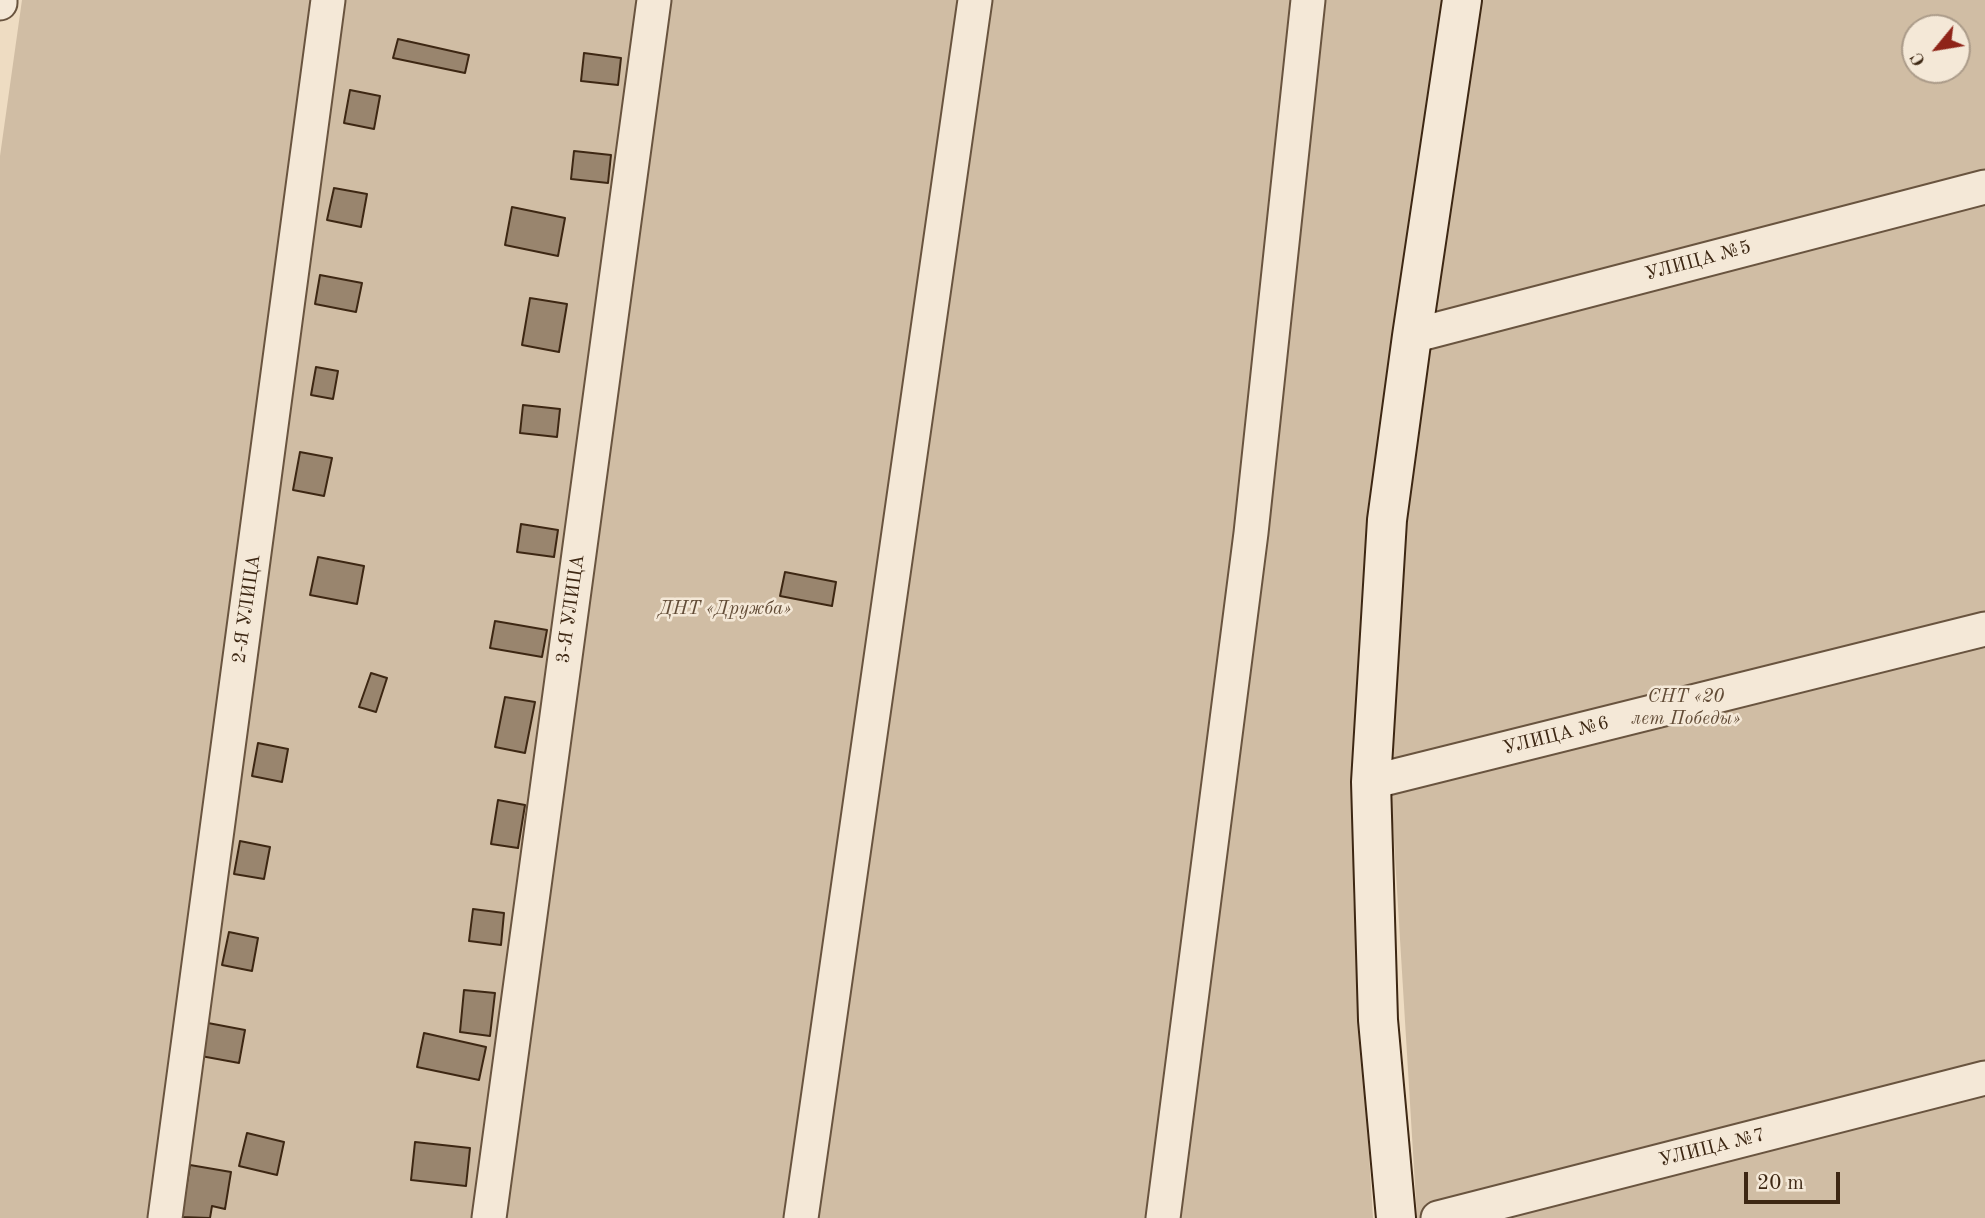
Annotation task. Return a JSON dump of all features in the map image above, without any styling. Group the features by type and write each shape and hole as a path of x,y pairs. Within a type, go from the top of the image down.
{"street":[{"name":"2-Я УЛИЦА","path":"165,1218 328,0"},
{"name":"3-Я УЛИЦА","path":"489,1218 653,0"},
{"path":"801,1218 975,0"},
{"path":"1163,1218 1251,533 1308,0"},
{"path":"1396,1218 1378,1020 1371,782 1387,520 1462,0"},
{"name":"УЛИЦА №5","path":"1412,336 1985,187"},
{"name":"УЛИЦА №6","path":"1371,782 1985,629"},
{"name":"УЛИЦА №7","path":"1438,1218 1985,1078"}],"green space":[{"name":"ДНТ «Дружба»","path":"22,0 1450,0 1368,505 1353,894 1373,1218 0,1218 0,156"},
{"name":"СНТ «20 лет Победы»","path":"1481,0 1985,0 1985,1218 1417,1218 1385,693 1413,435"}],"building":[{"path":"398,39 469,55 465,73 393,58"},
{"path":"584,53 621,58 618,85 581,81"},
{"path":"350,90 380,96 374,129 344,123"},
{"path":"574,151 611,155 608,183 571,179"},
{"path":"334,188 367,194 361,227 327,220"},
{"path":"512,207 565,218 558,256 505,245"},
{"path":"320,275 362,283 356,312 315,304"},
{"path":"530,298 567,304 559,352 522,345"},
{"path":"316,367 338,371 333,399 311,395"},
{"path":"523,405 560,409 557,437 520,433"},
{"path":"300,452 332,458 324,496 293,490"},
{"path":"521,524 558,530 554,557 517,552"},
{"path":"318,557 364,566 357,604 310,595"},
{"path":"785,572 836,582 832,606 780,596"},
{"path":"495,621 547,630 542,657 490,648"},
{"path":"371,673 387,678 376,712 359,707"},
{"path":"505,697 535,702 525,753 495,747"},
{"path":"258,743 288,749 282,782 252,776"},
{"path":"498,800 525,805 518,848 491,844"},
{"path":"240,841 270,847 264,879 234,874"},
{"path":"473,909 504,913 501,945 469,941"},
{"path":"229,932 258,938 252,971 222,965"},
{"path":"464,990 495,993 490,1036 460,1032"},
{"path":"208,1023 245,1030 239,1063 201,1056"},
{"path":"424,1033 486,1047 479,1080 417,1067"},
{"path":"247,1133 284,1142 277,1175 239,1166"},
{"path":"415,1142 470,1148 466,1186 411,1180"},
{"path":"190,1165 231,1172 225,1209 212,1206 210,1218 181,1217"}]}
